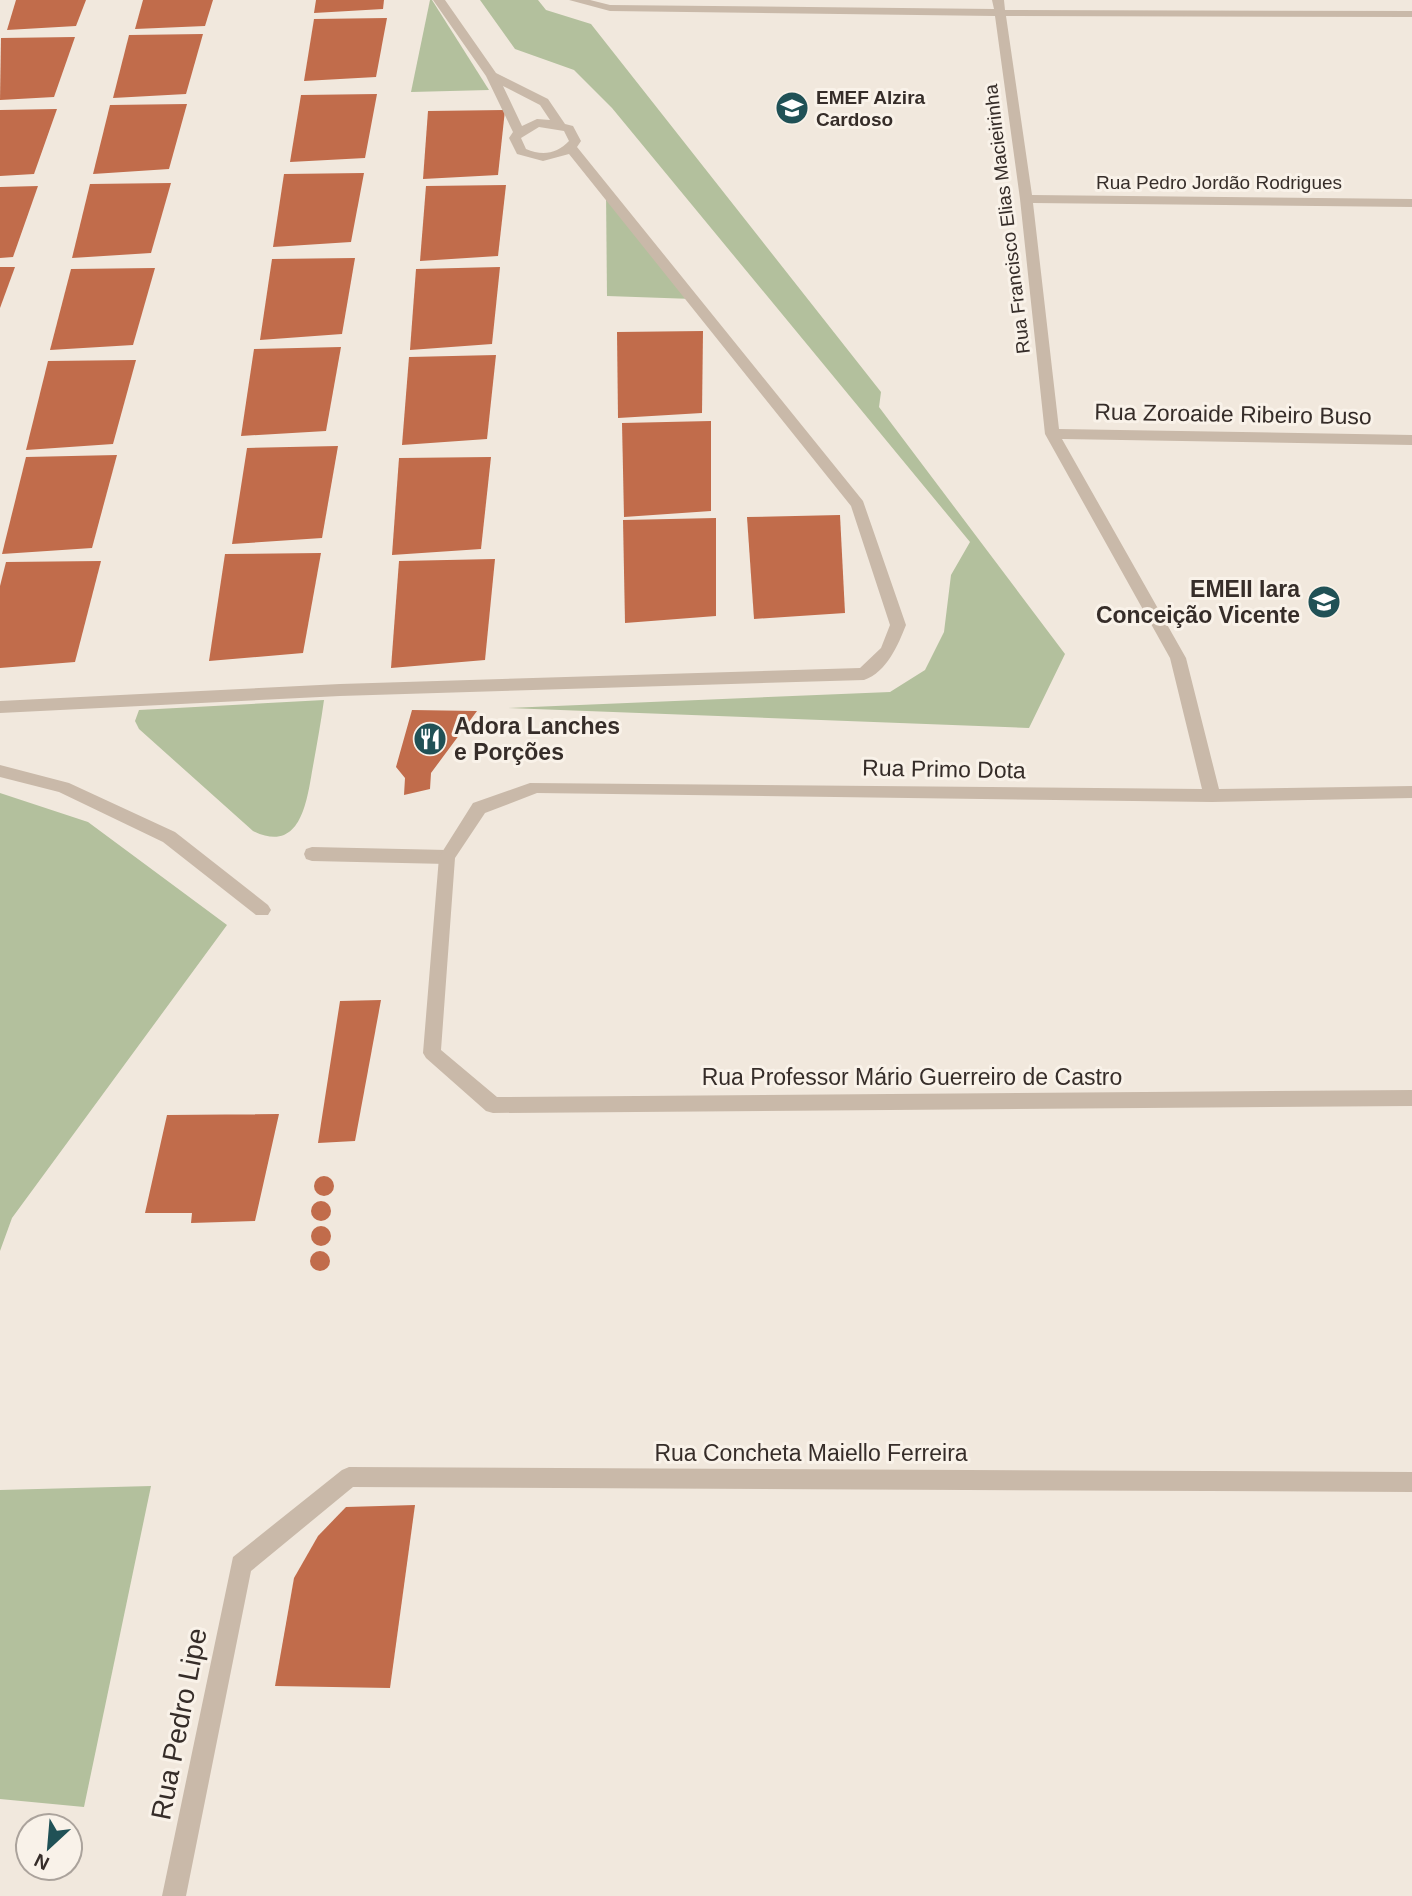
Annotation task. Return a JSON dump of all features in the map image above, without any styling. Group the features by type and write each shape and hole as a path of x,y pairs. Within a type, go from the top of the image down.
{"street":[{"path":"439,0 492,76 519,131"},
{"path":"575,0 611,8 1000,6 1412,14"},
{"name":"Rua Francisco Elias Macieirinha","path":"1000,6 1026,200 1052,434"},
{"path":"492,76 544,102 560,125 574,134 575,141 571,148 553,156 529,155 516,145 515,138 519,131 537,123 560,125"},
{"path":"0,707 366,689 864,674 888,651 898,625 858,505 571,148"},
{"name":"Rua Pedro Jordão Rodrigues","path":"1026,200 1412,203"},
{"path":"1052,434 1178,658 1212,796"},
{"name":"Rua Zoroaide Ribeiro Buso","path":"1052,434 1412,440"},
{"path":"0,771 63,788 169,837 262,910"},
{"name":"Rua Primo Dota","path":"447,857 479,808 536,787 1212,796 1412,792"},
{"path":"312,854 447,857"},
{"name":"Rua Professor Mário Guerreiro de Castro","path":"447,857 432,1053 493,1105 1412,1098"},
{"name":"Rua Concheta Maiello Ferreira","path":"241,1565 349,1477 1412,1482"},
{"name":"Rua Pedro Lipe","path":"174,1896 241,1565"}],"green space":[{"path":"432,0 489,90 411,92"},
{"path":"480,0 538,0 546,10 591,24 881,392 879,407 1065,654 1029,728 508,708 890,692 925,670 944,632 951,575 970,542 612,108 574,70 515,49"},
{"path":"606,191 693,299 607,296"},
{"path":"324,700 304,807 292,830 282,836 269,836 253,831 139,729 135,721 139,710"},
{"path":"0,793 88,822 227,925 12,1218 0,1251"},
{"path":"151,1486 84,1807 0,1799 0,1490"}],"building":[{"path":"16,0 86,0 76,26 7,30"},
{"path":"143,0 213,0 205,26 135,29"},
{"path":"316,0 384,0 383,9 314,13"},
{"path":"387,18 376,77 304,81 314,19"},
{"path":"203,34 186,94 113,98 129,35"},
{"path":"75,37 54,97 0,100 1,38"},
{"path":"377,94 365,158 290,162 301,95"},
{"path":"187,104 169,169 93,174 110,105"},
{"path":"57,109 34,174 0,176 0,110"},
{"path":"505,110 498,175 423,179 428,111"},
{"path":"364,173 351,242 273,247 284,174"},
{"path":"171,183 151,253 72,258 90,184"},
{"path":"506,185 498,256 420,261 426,186"},
{"path":"38,186 13,257 0,258 0,187"},
{"path":"355,258 342,334 260,340 272,259"},
{"path":"0,267 15,267 0,308"},
{"path":"500,267 492,344 410,350 416,269"},
{"path":"155,268 133,345 50,350 71,269"},
{"path":"703,331 702,413 618,418 617,332"},
{"path":"341,347 326,431 241,436 254,349"},
{"path":"496,355 487,439 402,445 409,357"},
{"path":"136,360 113,444 26,450 48,361"},
{"path":"711,421 711,511 624,517 622,423"},
{"path":"338,446 322,538 232,544 247,448"},
{"path":"117,455 92,548 2,554 26,457"},
{"path":"491,457 481,549 392,555 399,458"},
{"path":"840,515 845,613 754,619 747,517"},
{"path":"716,518 716,616 625,623 623,520"},
{"path":"321,553 303,653 209,661 225,554"},
{"path":"495,559 485,660 391,668 399,561"},
{"path":"101,561 75,662 0,668 0,586 6,562"},
{"name":"Adora Lanches e Porções","path":"412,710 477,711 431,773 430,789 404,795 405,778 396,767"},
{"path":"381,1000 355,1141 318,1143 340,1001"},
{"path":"279,1114 255,1221 191,1223 192,1213 145,1213 167,1115"},
{"path":"324,1176 331,1179 334,1186 331,1193 324,1196 317,1193 314,1186 317,1179"},
{"path":"321,1201 328,1204 331,1211 328,1218 321,1221 314,1218 311,1211 314,1204"},
{"path":"317,1226 325,1226 331,1236 325,1246 317,1246 311,1240 311,1232"},
{"path":"316,1251 324,1251 330,1261 324,1271 316,1271 310,1265 310,1257"},
{"path":"415,1505 390,1688 275,1686 294,1578 318,1536 346,1507"}],"place":[{"name":"EMEF Alzira Cardoso","path":"792,108"},
{"name":"EMEII Iara Conceição Vicente","path":"1324,602"},
{"name":"Adora Lanches e Porções","path":"430,739"}]}
